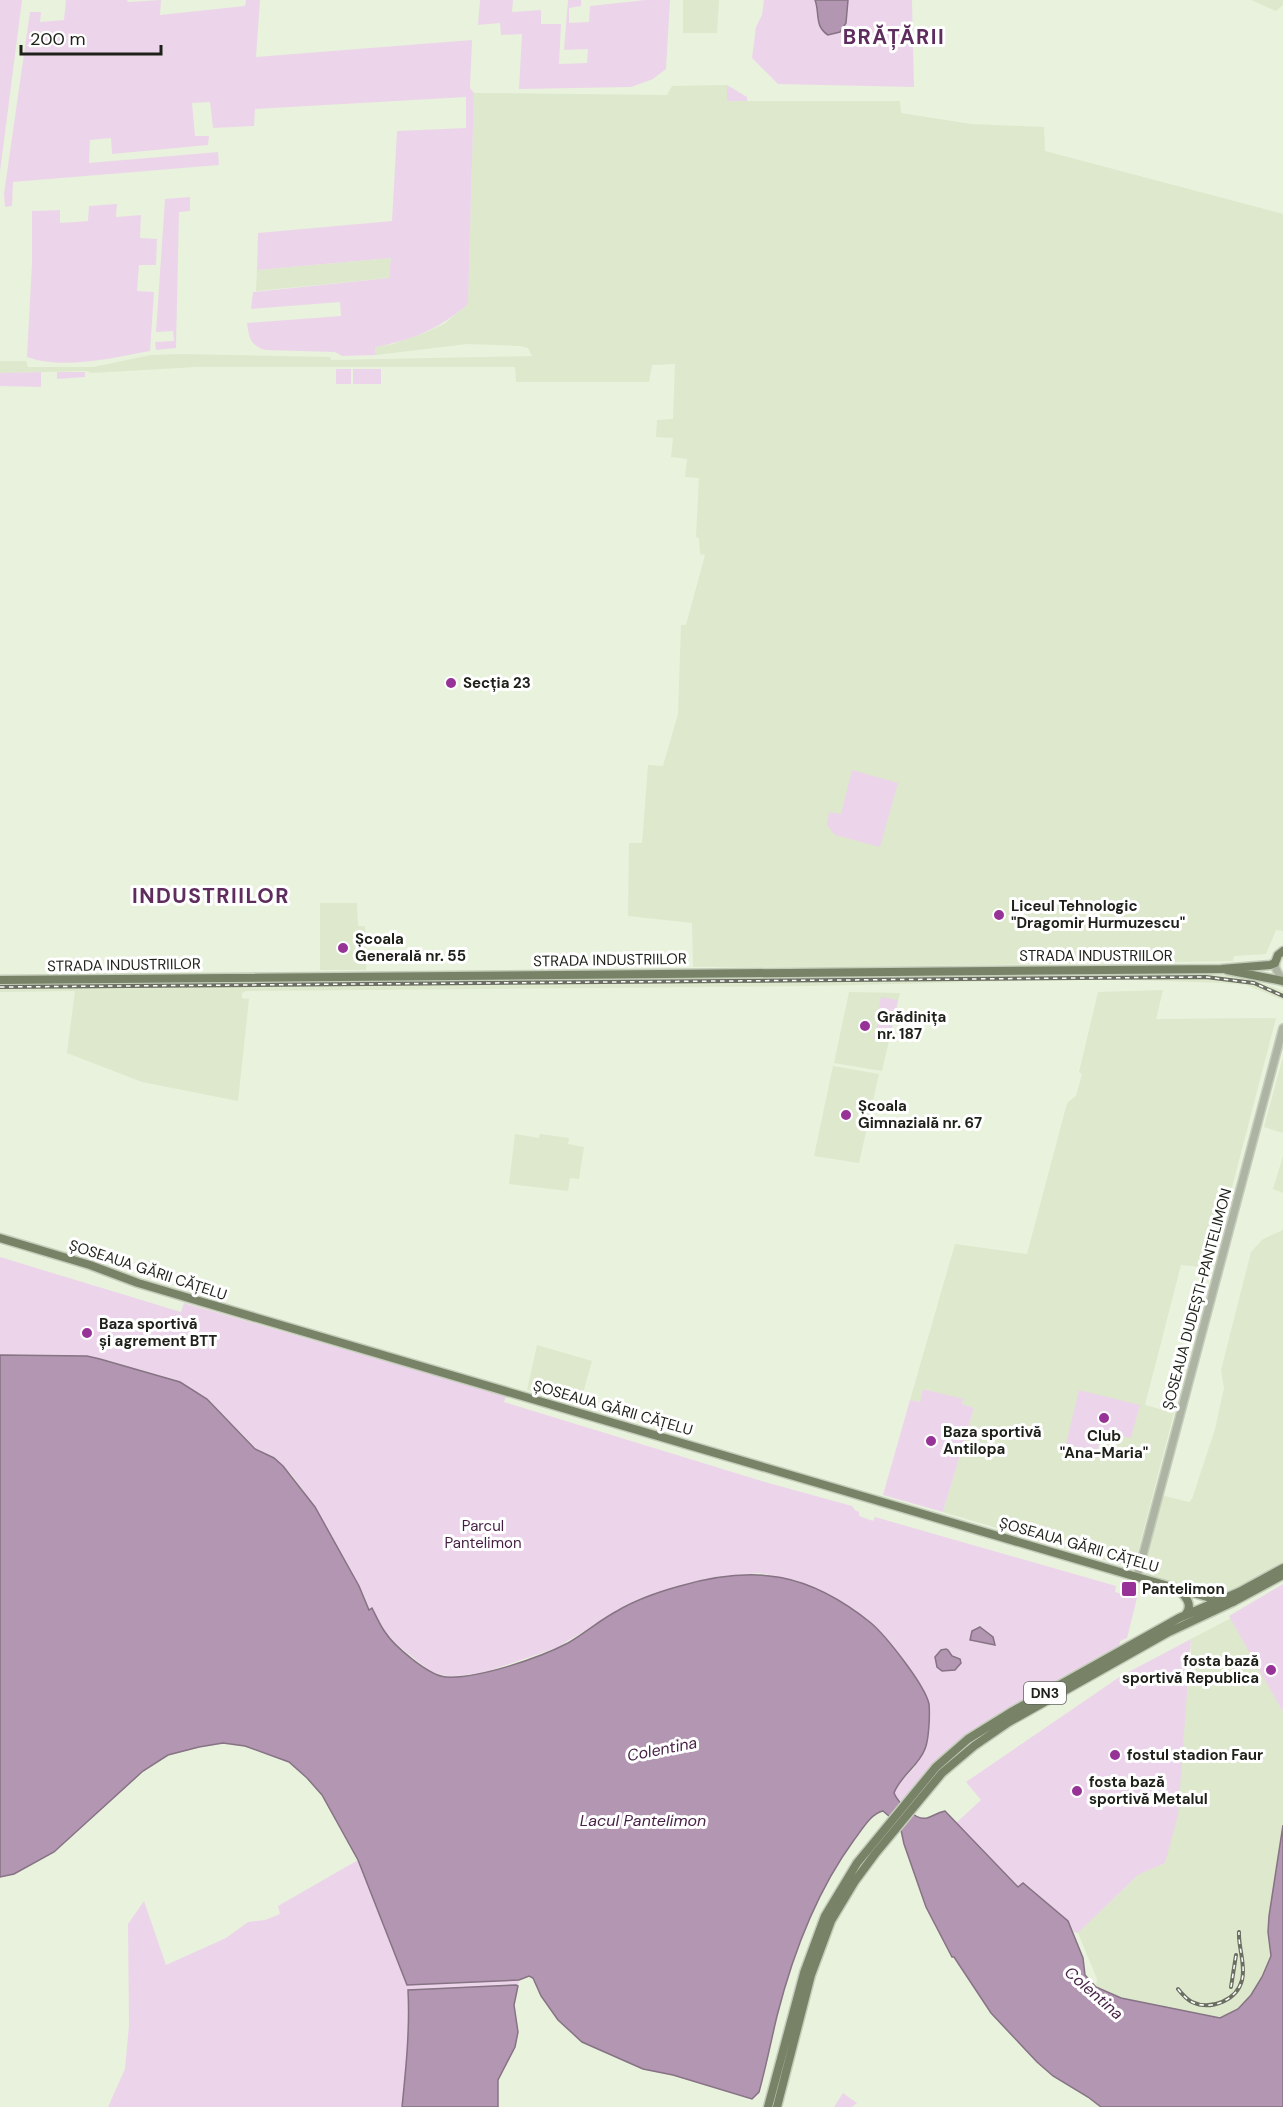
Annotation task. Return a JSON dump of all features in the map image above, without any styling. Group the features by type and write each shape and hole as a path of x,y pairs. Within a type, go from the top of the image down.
{"main road":[{"path":"1275,963 1278,955 1283,951"},
{"name":"STRADA INDUSTRIILOR","path":"0,980 1221,969 1275,963"},
{"name":"STRADA INDUSTRIILOR","path":"1221,969 1283,982"},
{"name":"ȘOSEAUA GĂRII CĂȚELU","path":"0,1238 90,1265 138,1283 1177,1588 1219,1605 1233,1602 1283,1575"},
{"name":"DN3","path":"920,1791 992,1733 1283,1568"},
{"path":"1177,1588 1189,1604 1185,1615"},
{"name":"DN3","path":"768,2107 810,1952 825,1916 882,1837 951,1753 988,1726 1185,1615 1219,1605"},
{"name":"DN3","path":"777,2107 818,1954 831,1921 861,1865"}],"street":[{"path":"1275,963 1283,982"},
{"name":"ȘOSEAUA DUDEȘTI-PANTELIMON","path":"1137,1577 1283,1028"}],"shaded area":[{"path":"683,0 719,0 717,33 683,33"},
{"path":"1251,0 1283,0 1283,5 1276,11"},
{"path":"727,85 727,101 900,101 901,113 971,124 1044,127 1045,151 1283,214 1283,931 1276,930 1266,954 1234,956 1233,961 861,967 693,967 692,923 628,916 629,843 642,843 648,765 663,766 678,714 681,625 686,625 705,555 700,554 699,538 696,537 699,478 685,477 687,459 671,457 673,438 656,437 657,420 673,419 675,364 652,365 649,382 516,382 515,367 196,367 91,373 87,371 0,373 0,361 26,361 28,367 93,367 151,355 180,354 330,357 331,360 532,356 528,348 520,346 467,344 376,355 375,347 393,344 427,332 444,324 468,304 474,93 667,95 672,86"},
{"path":"391,258 389,278 256,291 257,270"},
{"name":"Școala Generală nr. 55","path":"320,903 357,903 358,926 365,926 366,970 320,970"},
{"path":"1196,973 1246,977 1283,991 1283,1000 1246,985 1101,979 809,986 246,991 242,993 242,998 249,999 238,1101 142,1082 67,1053 75,991 0,992 0,984"},
{"path":"1163,990 1156,1019 1276,1018 1211,1268 1181,1265 1145,1405 1174,1413 1135,1563 1128,1567 943,1512 974,1408 962,1404 963,1400 924,1389 920,1402 910,1400 955,1244 1027,1254 1066,1107 1068,1102 1076,1096 1082,1074 1079,1072 1098,992"},
{"path":"849,992 900,993 882,1071 834,1063"},
{"path":"1283,1057 1283,1133 1264,1127"},
{"name":"Școala Gimnazială nr. 67","path":"833,1066 879,1074 859,1163 814,1156"},
{"path":"515,1134 539,1138 540,1134 569,1138 568,1144 584,1147 579,1179 570,1178 568,1191 509,1184"},
{"path":"1283,1156 1283,1193 1273,1189"},
{"path":"1283,1230 1283,1562 1234,1590 1220,1594 1141,1574 1161,1495 1189,1502 1192,1499 1215,1429 1224,1388 1221,1370 1251,1252 1263,1239"},
{"path":"537,1345 592,1361 580,1404 527,1390"},
{"path":"1231,1618 1283,1712 1283,1825 1269,1916 1271,1956 1251,1995 1238,2009 1220,2018 1121,1998 1096,1987 1097,1979 1078,1933 1138,1875 1165,1863 1191,1662 1191,1639"}],"green space":[{"path":"0,0 22,0 0,172"},
{"path":"66,0 127,0 128,2 161,0 160,15 245,6 246,0 260,0 256,57 472,40 470,88 474,93 468,304 436,327 401,341 375,347 376,355 342,356 335,352 266,350 253,343 247,323 341,316 340,302 251,309 253,292 389,278 391,258 257,270 258,233 392,221 397,131 466,128 466,97 255,109 254,126 213,128 210,102 192,103 195,136 209,136 208,145 112,154 111,138 90,140 89,163 218,152 219,165 13,182 12,206 5,207 4,194 30,12 41,12 40,22 64,20"},
{"path":"480,0 513,0 512,12 541,10 541,24 561,24 559,64 587,63 588,49 564,50 568,0 581,0 581,6 569,8 569,23 589,22 590,6 645,0 670,0 666,69 653,79 631,87 519,89 522,34 501,35 500,23 478,25"},
{"path":"764,0 912,0 914,87 778,84 752,58 756,27 762,15"},
{"path":"727,85 747,97 747,101 727,101"},
{"path":"190,197 190,211 179,212 176,348 156,350 155,342 174,341 173,331 156,332 165,199"},
{"path":"117,204 116,217 141,215 140,238 157,239 156,265 139,265 137,291 154,292 150,351 72,363 41,361 27,357 32,211 60,210 60,223 88,221 89,206"},
{"path":"336,369 351,369 351,384 336,384"},
{"path":"353,369 381,369 381,384 353,384"},
{"path":"41,372 41,387 0,386 0,373"},
{"path":"57,372 85,372 85,377 57,379"},
{"path":"852,770 898,783 880,847 835,835 827,825 829,812 841,814"},
{"path":"881,997 898,1000 889,1042 873,1038 880,1019 878,1013"},
{"name":"Parcul Pantelimon","path":"0,1257 181,1312 184,1303 506,1396 504,1402 765,1482 852,1506 859,1512 859,1516 873,1521 875,1517 1116,1586 1115,1592 1137,1598 1127,1638 1120,1641 1119,1648 932,1767 901,1802 897,1800 894,1793 896,1786 914,1768 925,1750 928,1736 902,1660 877,1628 861,1615 827,1594 798,1581 759,1573 727,1576 638,1599 556,1648 483,1673 449,1677 431,1672 385,1633 372,1608 369,1610 359,1586 315,1507 292,1475 274,1458 255,1449 241,1433 162,1376 87,1356 0,1355"},
{"name":"Baza sportivă Antilopa","path":"923,1389 963,1399 962,1404 974,1408 943,1512 883,1495 910,1400 920,1402"},
{"name":"Club \"Ana-Maria\"","path":"1079,1390 1140,1405 1131,1438 1102,1431 1097,1452 1066,1444"},
{"name":"fosta bază sportivă Republica","path":"1283,1584 1283,1712 1229,1616"},
{"name":"fosta bază sportivă Metalul","path":"1191,1639 1178,1815 1165,1863 1138,1875 1078,1933 1074,1932 1068,1921 1023,1883 1019,1887 956,1823 981,1800 966,1782 1121,1676"},
{"path":"358,1860 407,1985 519,1980 518,1986 408,1990 407,2048 402,2107 108,2107 125,2069 129,2025 128,1924 144,1901 166,1965 226,1938 248,1922 265,1920 280,1914 278,1906"},
{"path":"843,2093 857,2103 852,2107 834,2107"}],"water":[{"path":"815,0 848,0 846,23 840,32 828,35 821,28"},
{"name":"Lacul Pantelimon","path":"0,1355 87,1356 180,1382 207,1399 255,1449 274,1458 283,1466 315,1507 359,1586 369,1610 372,1608 385,1632 412,1659 439,1675 459,1677 474,1675 525,1661 568,1643 640,1599 707,1579 733,1575 781,1577 826,1593 848,1606 878,1629 913,1673 929,1704 926,1745 918,1761 894,1793 899,1801 917,1817 927,1818 945,1811 1018,1887 1023,1883 1068,1921 1083,1958 1085,1975 1096,1987 1121,1998 1220,2018 1238,2009 1251,1995 1271,1956 1269,1916 1283,1825 1283,2107 1101,2107 1053,2076 991,2013 952,1957 926,1907 901,1830 897,1823 883,1811 870,1819 854,1840 817,1902 790,1969 759,2092 752,2099 673,2075 643,2069 582,2042 558,2020 541,1996 533,1978 529,1976 519,1980 407,1985 358,1860 322,1795 289,1762 245,1746 223,1743 168,1755 143,1771 54,1852 14,1874 0,1877"},
{"path":"980,1627 993,1637 995,1645 970,1640 972,1631"},
{"path":"946,1649 952,1656 960,1659 961,1663 955,1670 942,1671 937,1667 935,1657 941,1650"},
{"path":"518,1986 514,2005 518,2032 515,2047 498,2080 498,2107 402,2107 408,2034 408,1990"}],"railway":[{"path":"0,987 1206,977 1254,983 1283,996"},
{"path":"1178,1989 1192,2002 1207,2005 1222,2002 1235,1993 1243,1974 1239,1932"},
{"path":"1231,1987 1236,1955"}],"place":[{"name":"Secția 23","path":"451,683"},
{"name":"Liceul Tehnologic \"Dragomir Hurmuzescu\"","path":"999,915"},
{"name":"Școala Generală nr. 55","path":"343,948"},
{"name":"Grădinița nr. 187","path":"865,1026"},
{"name":"Școala Gimnazială nr. 67","path":"846,1115"},
{"name":"Baza sportivă și agrement BTT","path":"87,1333"},
{"name":"Club \"Ana-Maria\"","path":"1104,1418"},
{"name":"Baza sportivă Antilopa","path":"931,1441"},
{"name":"Pantelimon","path":"1129,1589"},
{"name":"fosta bază sportivă Republica","path":"1271,1670"},
{"name":"fostul stadion Faur","path":"1115,1755"},
{"name":"fosta bază sportivă Metalul","path":"1077,1791"}],"district":[{"name":"BRĂȚĂRII","path":"894,37"},
{"name":"INDUSTRIILOR","path":"211,896"}],"water label":[{"name":"Colentina","path":"662,1749"},
{"name":"Colentina","path":"1094,1993"}]}
